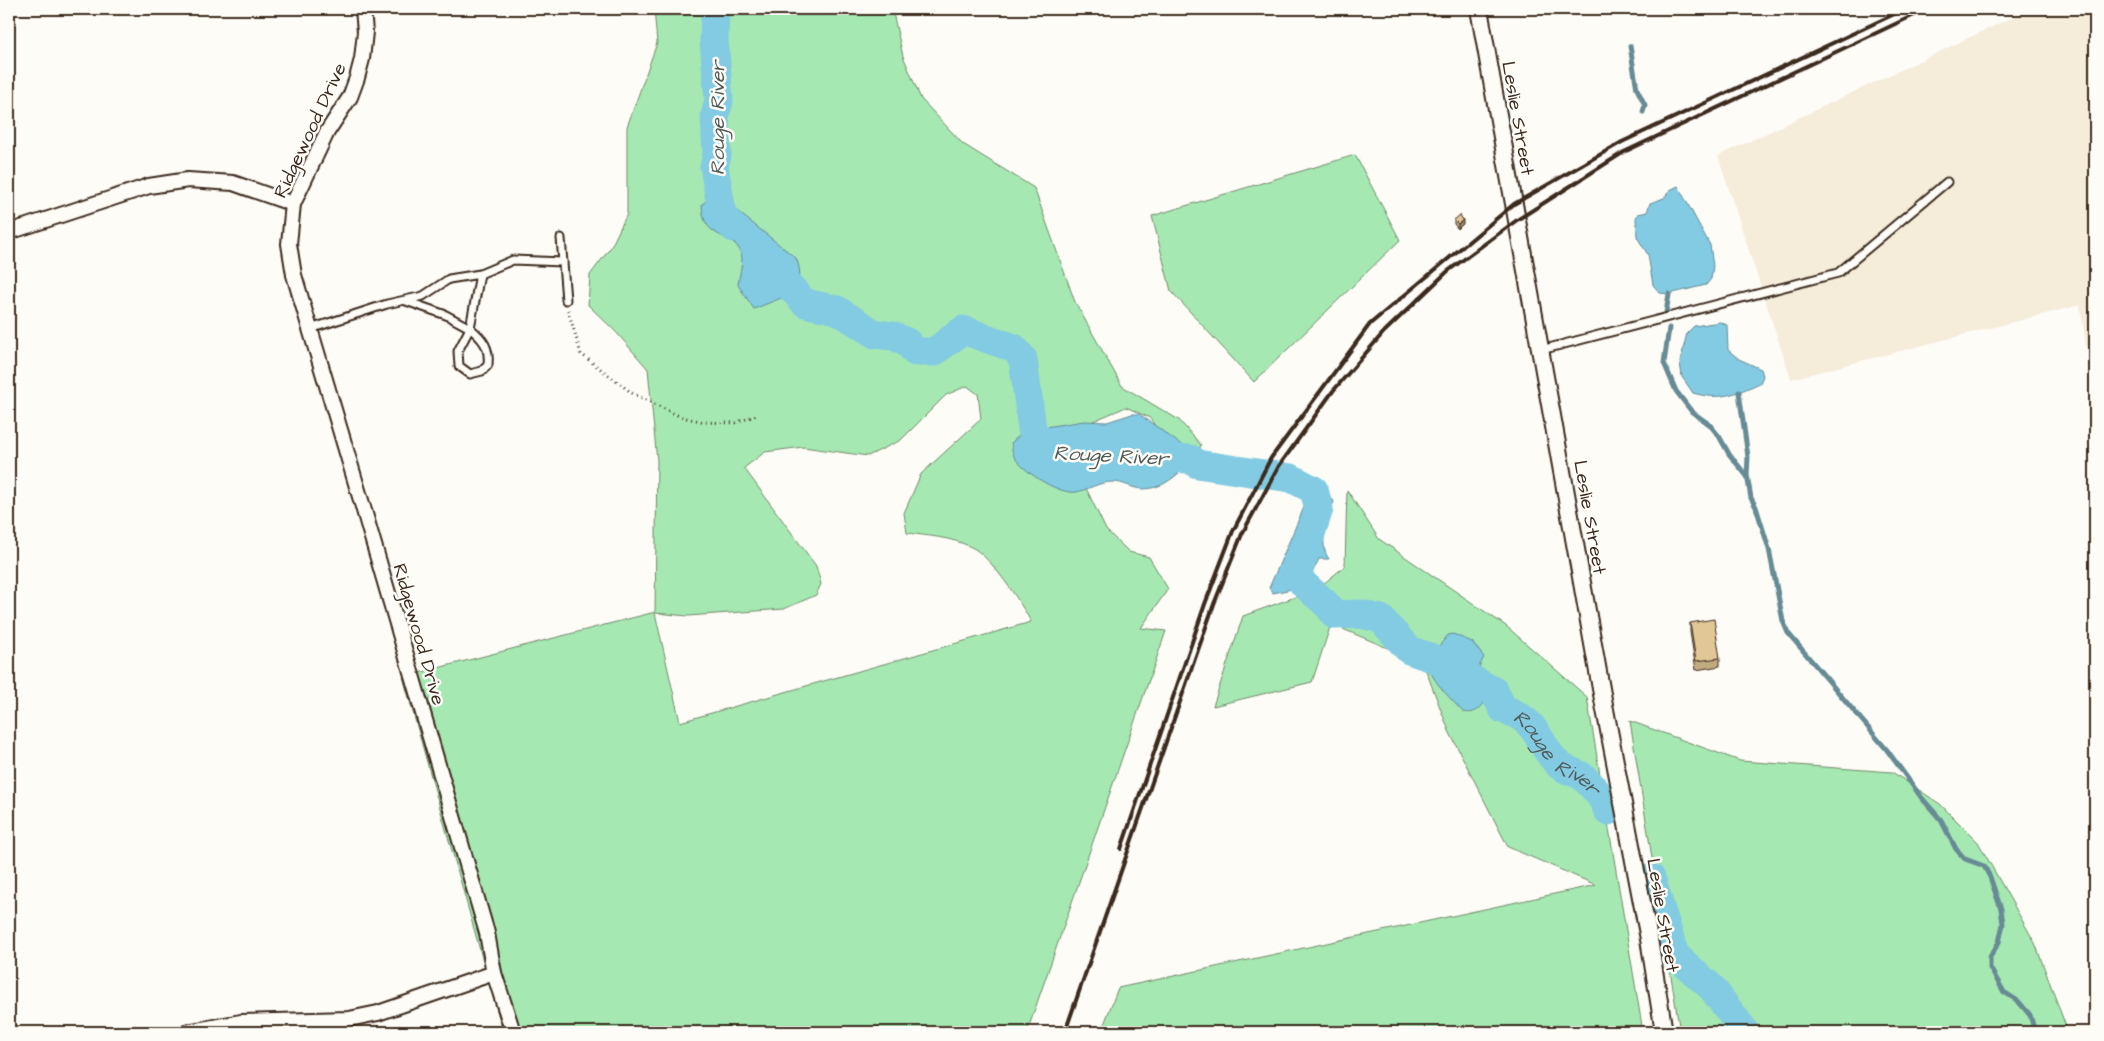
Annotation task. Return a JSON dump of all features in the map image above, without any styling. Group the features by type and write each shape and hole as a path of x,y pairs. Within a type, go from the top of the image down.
{"street":[{"name":"Ridgewood Drive","path":"363,9 365,32 362,59 357,78 350,97 328,132 293,204 290,252 294,275 487,933 494,973 513,1032"},
{"name":"Leslie Street","path":"1479,9 1602,694 1649,939 1664,1032"},
{"path":"9,232 149,186 188,180 233,183 293,204"},
{"path":"186,1032 241,1022 349,1019 378,1013 494,973"}],"lane":[{"path":"1540,350 1838,273 1947,182"},
{"path":"561,238 566,300"},
{"path":"310,329 387,304 423,296 449,279 480,274 513,260 563,262"},
{"path":"405,300 446,315 470,328 485,341 490,354 488,365 482,371 470,374 459,366 458,352 470,328 480,274"}],"path":[{"path":"566,300 581,354 632,393 681,417 705,422 736,423 759,414"}],"shaded area":[{"path":"2030,9 2095,9 2095,343 2086,346 2080,305 1791,379 1718,156"}],"green space":[{"path":"654,9 892,9 903,56 921,99 963,144 1034,188 1075,302 1122,386 1179,420 1201,445 1195,462 1162,437 1150,418 1126,407 1070,431 1037,464 1069,491 1085,486 1106,530 1129,552 1149,557 1168,589 1141,628 1166,631 1027,1032 503,1032 403,677 655,612 657,461 648,369 616,332 588,305 590,275 611,247 627,214 627,127 657,43","holes":["967,386 978,394 981,419 921,474 904,513 907,533 956,541 979,552 996,569 1031,622 680,722 655,613 688,616 784,609 816,595 821,584 816,566 744,468 765,452 803,447 868,456 901,440 946,395"]},
{"path":"1355,155 1400,240 1254,382 1171,291 1152,216"},
{"path":"1347,490 1379,539 1506,626 1587,697 1643,1032 1101,1032 1118,988 1596,885 1508,847 1449,731 1423,663 1331,624 1312,682 1213,706 1243,616 1317,589 1345,566"},
{"path":"1630,721 1740,761 1892,772 1940,804 1978,842 2035,943 2068,1032 1680,1032"}],"water":[{"path":"1678,186 1710,245 1713,266 1711,279 1706,285 1669,294 1660,293 1653,285 1648,255 1637,237 1636,218 1638,214 1647,212 1650,203 1664,198 1670,190"},
{"path":"718,193 727,203 796,258 800,275 796,292 754,309 738,285 742,264 739,249 734,243 708,226 704,217 702,204"},
{"path":"1720,322 1727,325 1728,350 1739,359 1761,369 1763,376 1760,383 1727,395 1711,396 1693,393 1682,377 1680,362 1687,333 1694,326"},
{"path":"1132,414 1139,414 1194,454 1179,473 1159,486 1143,489 1117,482 1108,482 1080,491 1069,492 1050,486 1031,474 1013,454 1011,443 1023,432 1084,421 1107,422"},
{"path":"1319,488 1334,501 1324,538 1324,546 1329,559 1319,559 1302,591 1297,588 1273,593 1269,588 1308,498 1314,490"},
{"path":"1453,634 1472,642 1484,657 1479,667 1490,684 1492,691 1480,708 1469,713 1463,712 1442,689 1430,670 1429,665 1434,653 1448,635"}],"building":[{"path":"1460,215 1463,220 1458,224 1454,220"},
{"path":"1714,619 1720,658 1696,661 1690,623"}],"waterway":[{"name":"Rouge River","path":"715,9 714,40 719,101 715,115 717,155 714,167 723,217 734,228"},
{"path":"1630,46 1637,89 1645,105 1643,112"},
{"name":"Rouge River","path":"768,263 805,303 837,310 875,334 893,336 907,342 915,352 934,352 963,330 1014,348 1023,359 1032,429 1043,452 1058,452"},
{"path":"1666,313 1669,294"},
{"path":"1669,328 1664,363 1676,391 1692,412 1709,424 1746,475"},
{"path":"1739,392 1748,457 1747,475 1751,498 1756,507 1769,549 1783,621 1788,633 1887,750 1921,797 1941,820 1956,849 1965,859 1984,866 1990,877 2001,909 2003,924 1999,942 1990,957 1990,968 2004,992 2018,1001 2030,1015 2035,1032"},
{"name":"Rouge River","path":"1153,458 1191,459 1197,464 1291,478 1314,490 1319,509 1297,576 1306,587 1326,604 1335,615 1361,614 1381,619 1409,650 1432,658 1494,691 1503,709 1515,714 1531,726 1559,765 1580,775 1588,782 1600,796 1608,811"},
{"name":"Rouge River","path":"1651,878 1675,955 1712,988 1745,1032"}],"railway":[{"path":"1121,849 1205,604 1233,531 1271,458 1370,324 1514,204 1622,142 1905,9"},
{"path":"1065,1032 1214,604 1242,534 1279,466 1333,391 1384,332 1448,271 1517,220 1624,152 1927,9"}]}
